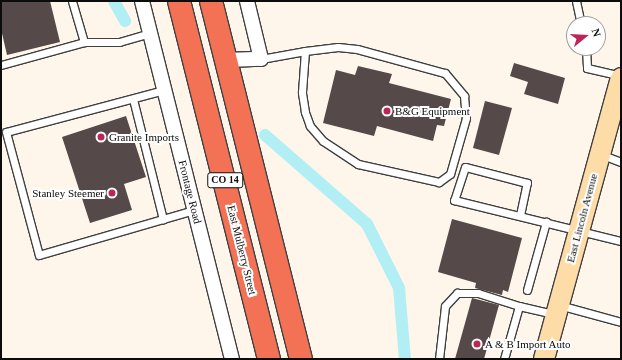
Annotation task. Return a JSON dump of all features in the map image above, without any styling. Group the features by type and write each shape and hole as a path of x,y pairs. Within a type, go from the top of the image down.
{"highway":[{"name":"East Mulberry Street","path":"179,1 269,359"},
{"path":"192,1 216,102 240,240"},
{"name":"CO 14","path":"212,1 301,359"}],"street":[{"name":"Frontage Road","path":"142,1 232,359"},
{"path":"226,60 261,59 247,1"},
{"name":"East Lincoln Avenue","path":"544,359 621,77"}],"lane":[{"path":"72,1 84,42"},
{"path":"576,1 579,16"},
{"path":"1,65 84,42 119,42 150,34"},
{"path":"261,59 305,51 357,48 445,73 464,96 466,118 450,174 440,182 358,164 323,141 310,126 305,112 302,92 305,51"},
{"path":"586,56 587,68 621,77"},
{"path":"164,90 6,132 39,255 194,210"},
{"path":"133,99 163,218"},
{"path":"600,154 621,162"},
{"path":"520,215 527,183 465,168 454,200 621,241"},
{"path":"526,290 546,222"},
{"path":"439,359 445,306 457,293 478,293 519,306 558,310 621,322"},
{"path":"504,359 519,306"}],"building":[{"path":"1,1 50,1 60,42 7,55 1,29"},
{"path":"514,63 565,78 558,104 524,94 528,82 510,76"},
{"name":"B&G Equipment","path":"358,66 392,74 389,83 451,99 444,126 437,125 433,141 377,126 374,136 323,123 336,70 355,75"},
{"path":"485,101 512,108 499,155 473,148"},
{"path":"126,116 146,177 124,184 132,210 90,223 62,137"},
{"path":"452,219 522,238 508,292 503,290 502,295 475,288 476,283 438,272"},
{"path":"472,298 499,305 484,359 455,359"}],"waterway":[{"path":"114,1 125,21"},
{"path":"265,135 367,224 399,288 405,359"}],"place":[{"name":"B&G Equipment","path":"387,111"},
{"name":"Granite Imports","path":"101,137"},
{"name":"Stanley Steemer","path":"112,193"},
{"name":"A & B Import Auto","path":"477,344"}]}
